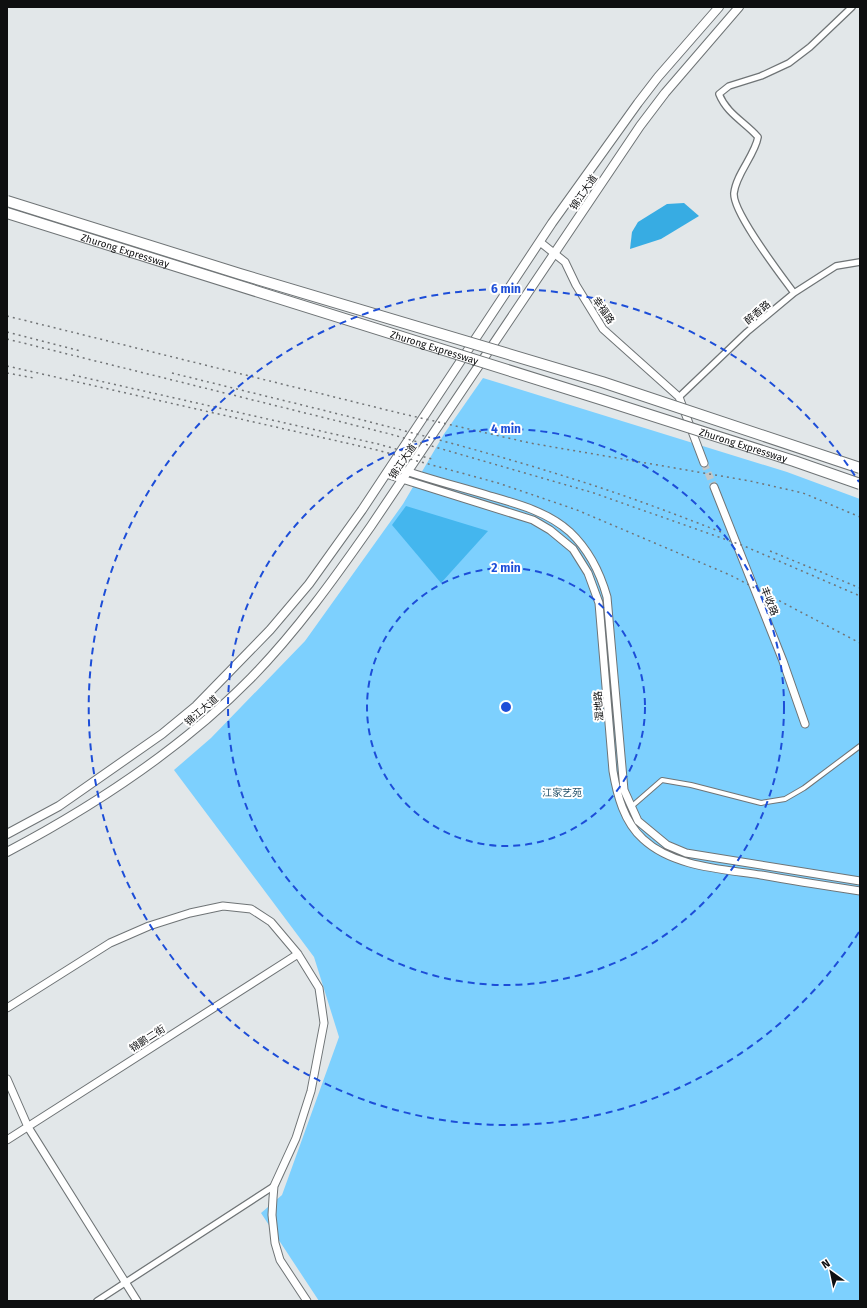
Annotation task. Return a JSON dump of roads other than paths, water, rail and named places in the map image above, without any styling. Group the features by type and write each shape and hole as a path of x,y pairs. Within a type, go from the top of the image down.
{"highway":[{"name":"Zhurong Expressway","path":"7,200 240,274 602,382 860,468"},
{"name":"Zhurong Expressway","path":"7,213 600,399 794,461 860,484"}],"main road":[{"name":"锦江大道","path":"7,834 59,806 162,734 196,706 270,630 304,590 362,510 540,242 658,77 719,7"},
{"name":"锦江大道","path":"7,852 54,827 135,775 172,748 217,710 251,677 292,632 358,545 554,253 665,93 739,7"}],"street":[{"path":"794,293 760,246 736,206 734,193 746,163 757,147 758,137 749,127 730,113 719,94 729,86 761,76 789,63 810,47 852,7"},
{"name":"幸福路","path":"540,242 565,262 576,285 603,329 679,397"},
{"name":"醉香路","path":"679,397 748,332 794,293 836,266 860,262"},
{"path":"679,397 704,463"},
{"name":"湿地路","path":"391,466 406,472 532,509 560,524 570,532 592,559 603,584 609,612 624,790 630,807 638,821 650,833 667,845 686,853 860,881"},
{"name":"湿地路","path":"386,474 532,520 550,530 573,549 588,573 597,596 616,792 624,812 642,838 656,849 676,859 702,865 860,891"},
{"name":"丰收路","path":"714,487 783,661 805,724"},
{"path":"604,662 613,661"},
{"path":"624,812 662,780 691,785 761,803 785,799 804,788 860,746"},
{"path":"7,1008 110,943 149,926 176,917 223,906 251,909 266,919 298,954 319,988 324,1024 311,1091 296,1138 274,1186 272,1215 275,1243 280,1260 307,1301"},
{"name":"锦鹏二街","path":"7,1140 298,954"},
{"path":"7,1078 28,1127 137,1301"},
{"path":"97,1301 274,1186"}],"tunnel":[{"path":"704,463 714,487"}],"railway":[{"path":"7,316 399,413 530,443 750,481 803,493 860,517"},
{"path":"7,332 81,351"},
{"path":"7,339 390,434 594,493 744,546 860,596"},
{"path":"7,366 377,450 498,483 577,510 730,575 860,643"},
{"path":"7,373 34,378"},
{"path":"172,373 370,422 518,462 625,496 721,532"},
{"path":"73,375 378,444 432,459"},
{"path":"770,551 860,588"}],"park label":[{"name":"江家艺苑","path":"562,792"}]}
